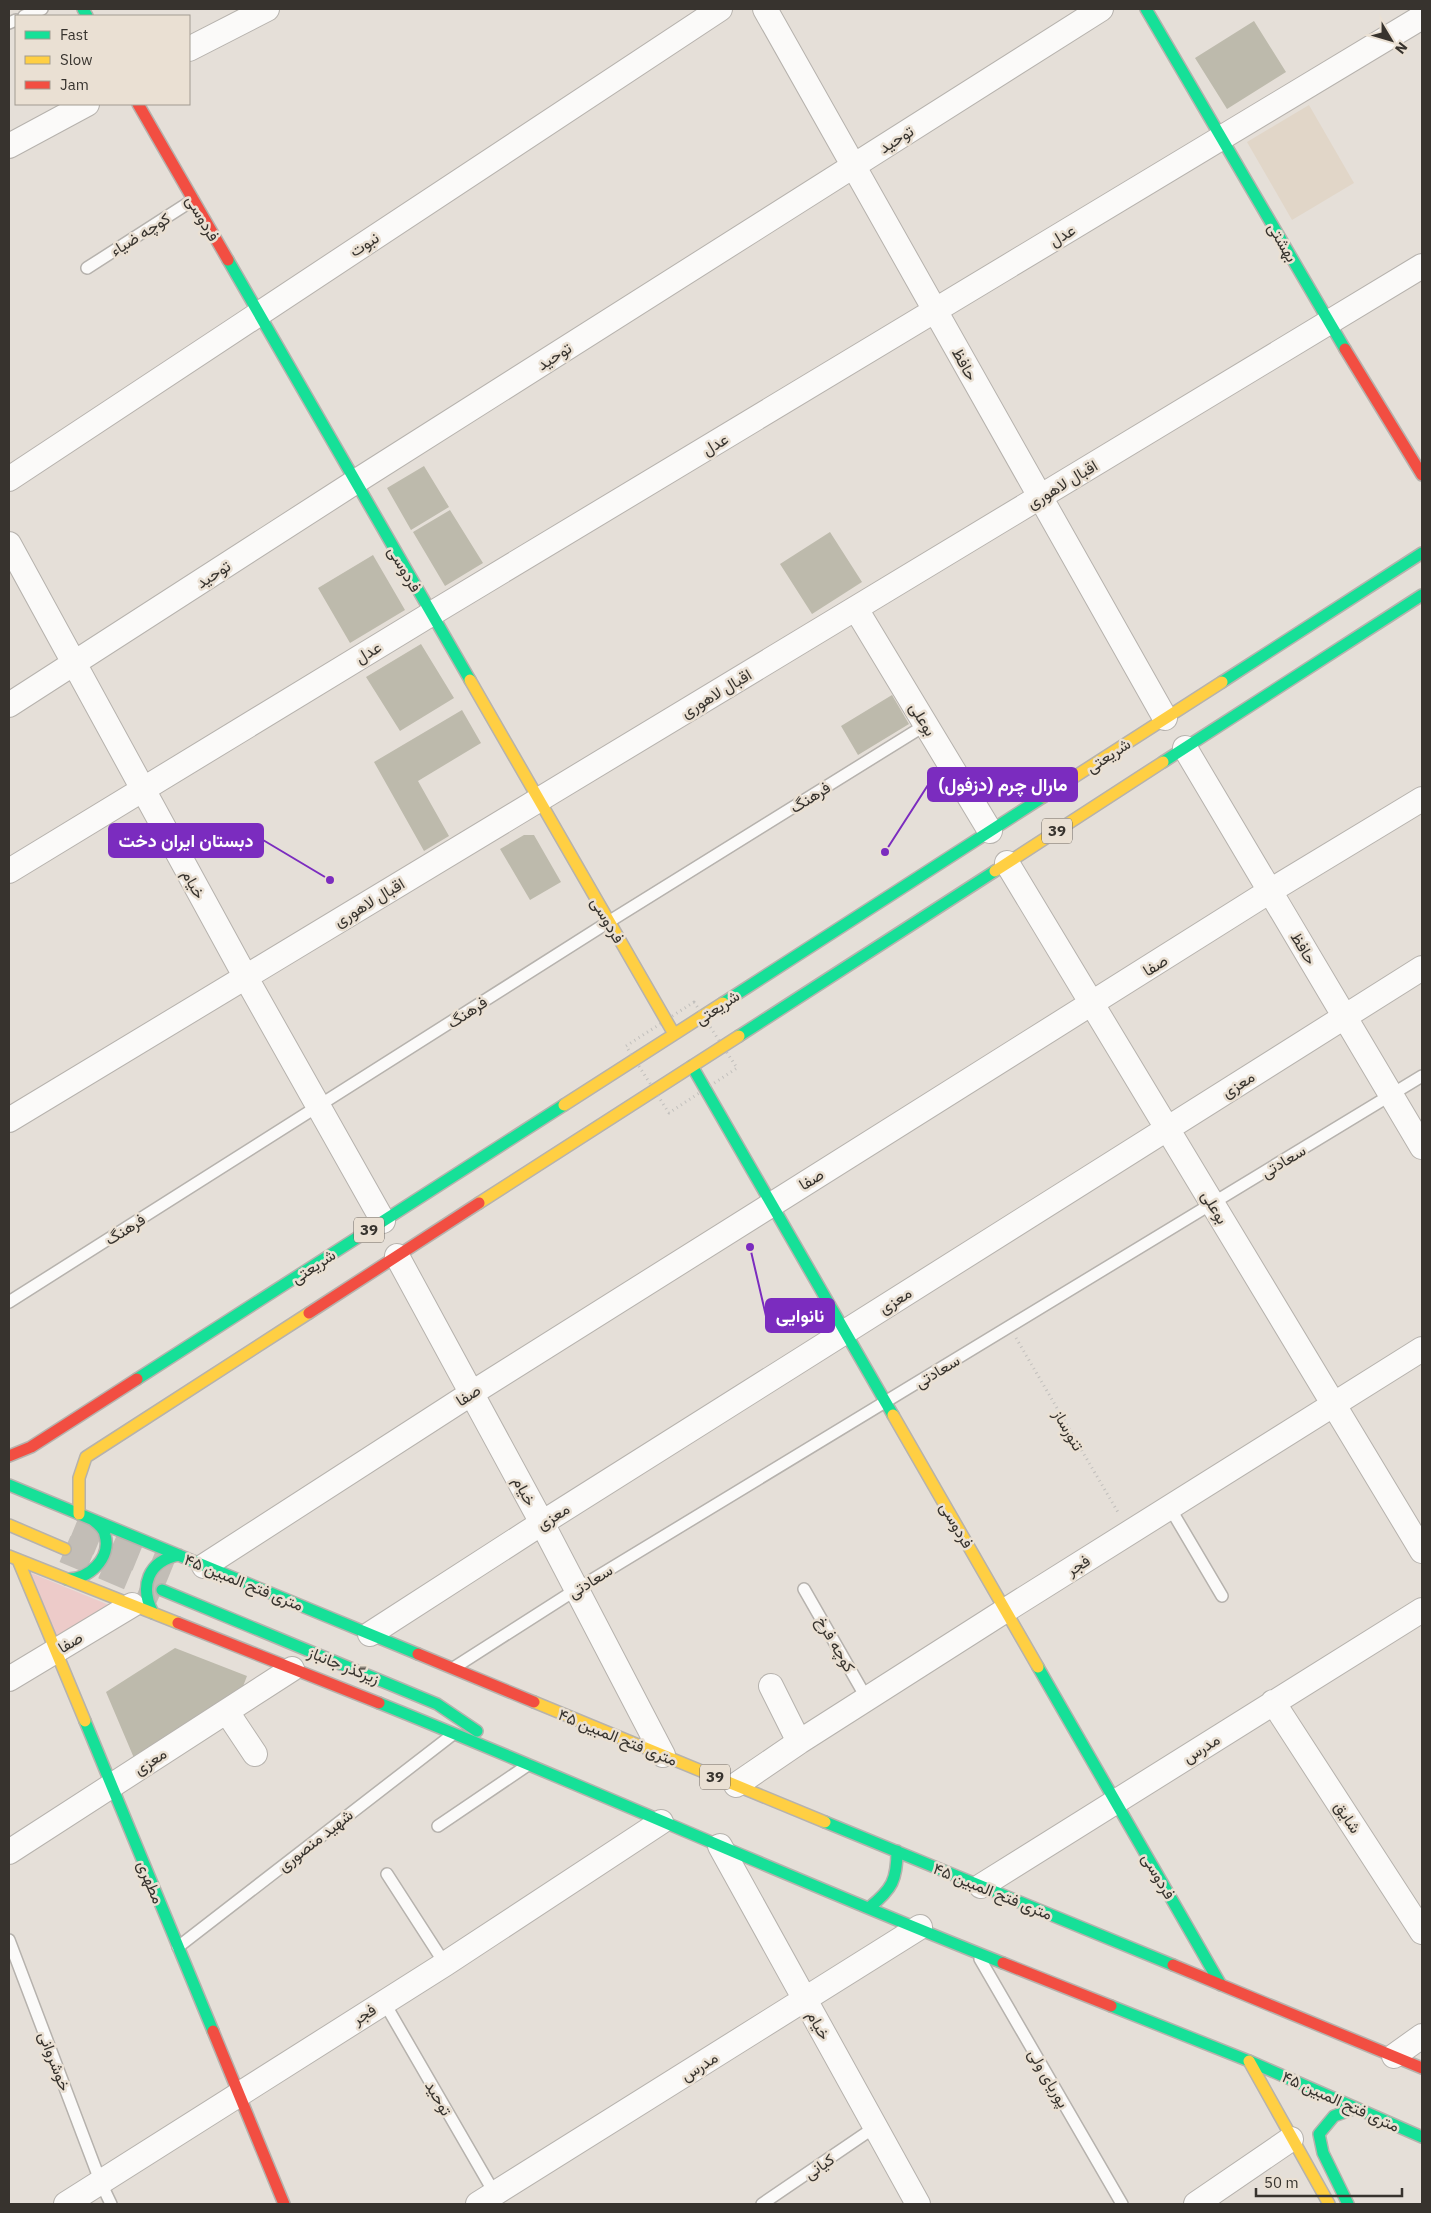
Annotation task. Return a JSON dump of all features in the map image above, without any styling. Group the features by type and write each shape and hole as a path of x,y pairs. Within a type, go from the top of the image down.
{"main road":[{"name":"بهشتی","path":"1146,9 1330,322 1422,474"},
{"name":"فردوسی","path":"139,105 676,1038"},
{"name":"شریعتی","path":"9,1456 31,1447 65,1426 383,1221 676,1038 990,831 1422,552"},
{"name":"39","path":"86,1457 397,1256 690,1062 1007,863 1422,595"},
{"name":"فردوسی","path":"690,1062 1221,1985"},
{"path":"59,1440 65,1426"},
{"path":"71,1457 86,1457 79,1471 77,1484 79,1514"},
{"name":"۴۵ متری فتح المبین","path":"9,1485 1422,2068"},
{"path":"67,1579 79,1579 90,1572 99,1562 105,1550 106,1538 103,1529 93,1520"},
{"path":"9,1526 65,1549"},
{"path":"154,1614 148,1606 146,1596 149,1575 162,1559 179,1555"},
{"name":"۴۵ متری فتح المبین","path":"13,1558 516,1758 661,1822 976,1952 1249,2061 1422,2137"},
{"name":"مطهری","path":"13,1558 55,1651 284,2204"},
{"name":"زیرگذر جانباز","path":"162,1590 437,1704 516,1758"},
{"name":"39","path":"483,1693 537,1703"},
{"path":"870,1907 888,1892 897,1876 897,1852"},
{"path":"1249,2061 1329,2204"},
{"path":"1348,2204 1327,2164 1320,2146 1319,2134 1334,2116 1356,2108"}],"street":[{"path":"190,49 266,9"},
{"name":"نبوت","path":"9,479 720,9"},
{"name":"حافظ","path":"765,9 1165,718"},
{"name":"توحید","path":"9,705 355,482 1101,9"},
{"name":"عدل","path":"9,871 431,614 936,312 1422,17"},
{"path":"9,146 84,105"},
{"name":"اقبال لاهوری","path":"9,1120 1422,266"},
{"name":"خیام","path":"9,544 245,976 383,1221"},
{"name":"بوعلی","path":"856,608 990,831"},
{"name":"حافظ","path":"1185,748 1422,1147"},
{"name":"صفا","path":"204,1566 472,1392 1270,892 1422,799"},
{"name":"بوعلی","path":"1007,863 1422,1551"},
{"name":"معزی","path":"370,1634 542,1522 1422,968"},
{"name":"خیام","path":"397,1256 542,1522 663,1755"},
{"name":"فجر","path":"736,1785 799,1742 1006,1610 1422,1349"},
{"name":"صفا","path":"9,1680 132,1605"},
{"name":"مدرس","path":"981,1886 1422,1610"},
{"name":"معزی","path":"9,1852 292,1669"},
{"path":"771,1686 799,1742"},
{"name":"شایق","path":"1274,1702 1422,1932"},
{"path":"227,1712 255,1754"},
{"name":"فجر","path":"66,2204 445,1964 661,1822"},
{"name":"خیام","path":"720,1846 918,2204"},
{"name":"مدرس","path":"487,2199 920,1928"},
{"path":"1394,2056 1422,2036"},
{"path":"1196,2204 1291,2139"}],"lane":[{"path":"27,15 42,9"},
{"name":"کوچه ضیاء","path":"87,268 193,200"},
{"name":"فرهنگ","path":"9,1302 610,921 927,724"},
{"name":"سعادتی","path":"453,1668 577,1589 1422,1076"},
{"path":"1170,1508 1222,1596"},
{"name":"کوچه فرخ","path":"804,1589 867,1699"},
{"name":"شهید منصوری","path":"178,1947 453,1734"},
{"path":"438,1826 530,1764"},
{"path":"387,1874 445,1964"},
{"name":"خوشروانی","path":"9,1940 101,2183 111,2204"},
{"name":"پوریای ولی","path":"976,1952 1122,2204"},
{"name":"توحید","path":"384,2002 487,2199"},
{"name":"کیانی","path":"762,2204 875,2128"}],"path":[{"name":"تنورساز","path":"1009,1327 1129,1533"}],"shaded area":[{"path":"1309,105 1354,183 1292,220 1247,142"},
{"path":"31,1573 114,1607 58,1640"}],"building":[{"path":"1254,21 1286,72 1227,109 1195,58"},
{"path":"424,466 449,507 411,530 387,488"},
{"path":"450,510 483,563 445,586 413,532"},
{"path":"830,532 862,582 812,614 780,564"},
{"path":"373,555 405,610 350,643 318,588"},
{"path":"421,644 454,698 400,731 366,677"},
{"path":"892,695 909,724 858,755 841,726"},
{"path":"462,710 481,743 418,781 449,836 424,851 374,762"},
{"path":"524,835 534,835 561,882 530,900 500,849"},
{"path":"175,1648 247,1676 242,1689 134,1758 106,1692"}],"tunnel":[{"path":"73,1531 171,1571"},
{"path":"65,1549 162,1590"}],"traffic: fast":[{"path":"83,9 86,15"},
{"path":"1146,9 1345,349"},
{"path":"228,260 470,680"},
{"path":"1222,682 1422,553"},
{"path":"1163,762 1422,595"},
{"path":"723,1003 1043,797"},
{"path":"739,1036 995,871"},
{"path":"692,1066 893,1415"},
{"path":"137,1379 564,1105"},
{"path":"9,1485 418,1654"},
{"path":"67,1579 83,1576 90,1572 102,1559 106,1544 104,1533 93,1520"},
{"path":"153,1613 147,1593 149,1576 160,1563 168,1558 179,1555"},
{"path":"162,1590 437,1704 477,1731"},
{"path":"1038,1667 1221,1985"},
{"path":"379,1703 1003,1963"},
{"path":"85,1721 213,2031"},
{"path":"825,1822 1173,1965"},
{"path":"870,1907 884,1895 892,1883 896,1869 897,1851"},
{"path":"1111,2006 1249,2061 1422,2137"},
{"path":"1348,2204 1323,2153 1319,2134 1334,2116 1356,2108"}],"traffic: slow":[{"path":"470,680 674,1034"},
{"path":"1043,797 1222,682"},
{"path":"995,871 1163,762"},
{"path":"564,1105 723,1003"},
{"path":"479,1203 739,1036"},
{"path":"79,1514 79,1478 86,1457 309,1313"},
{"path":"893,1415 1038,1667"},
{"path":"9,1525 65,1549"},
{"path":"9,1556 178,1623"},
{"path":"18,1560 85,1721"},
{"path":"534,1702 825,1822"},
{"path":"1249,2061 1329,2204"}],"traffic: jam":[{"path":"139,105 228,260"},
{"path":"1345,349 1422,475"},
{"path":"309,1313 479,1203"},
{"path":"9,1456 31,1447 137,1379"},
{"path":"178,1623 379,1703"},
{"path":"418,1654 534,1702"},
{"path":"1003,1963 1111,2006"},
{"path":"1173,1965 1422,2068"},
{"path":"213,2031 284,2204"}],"place":[{"name":"مارال چرم (دزفول)","path":"885,852"},
{"name":"دبستان ایران دخت","path":"330,880"},
{"name":"نانوایی","path":"750,1247"}]}
